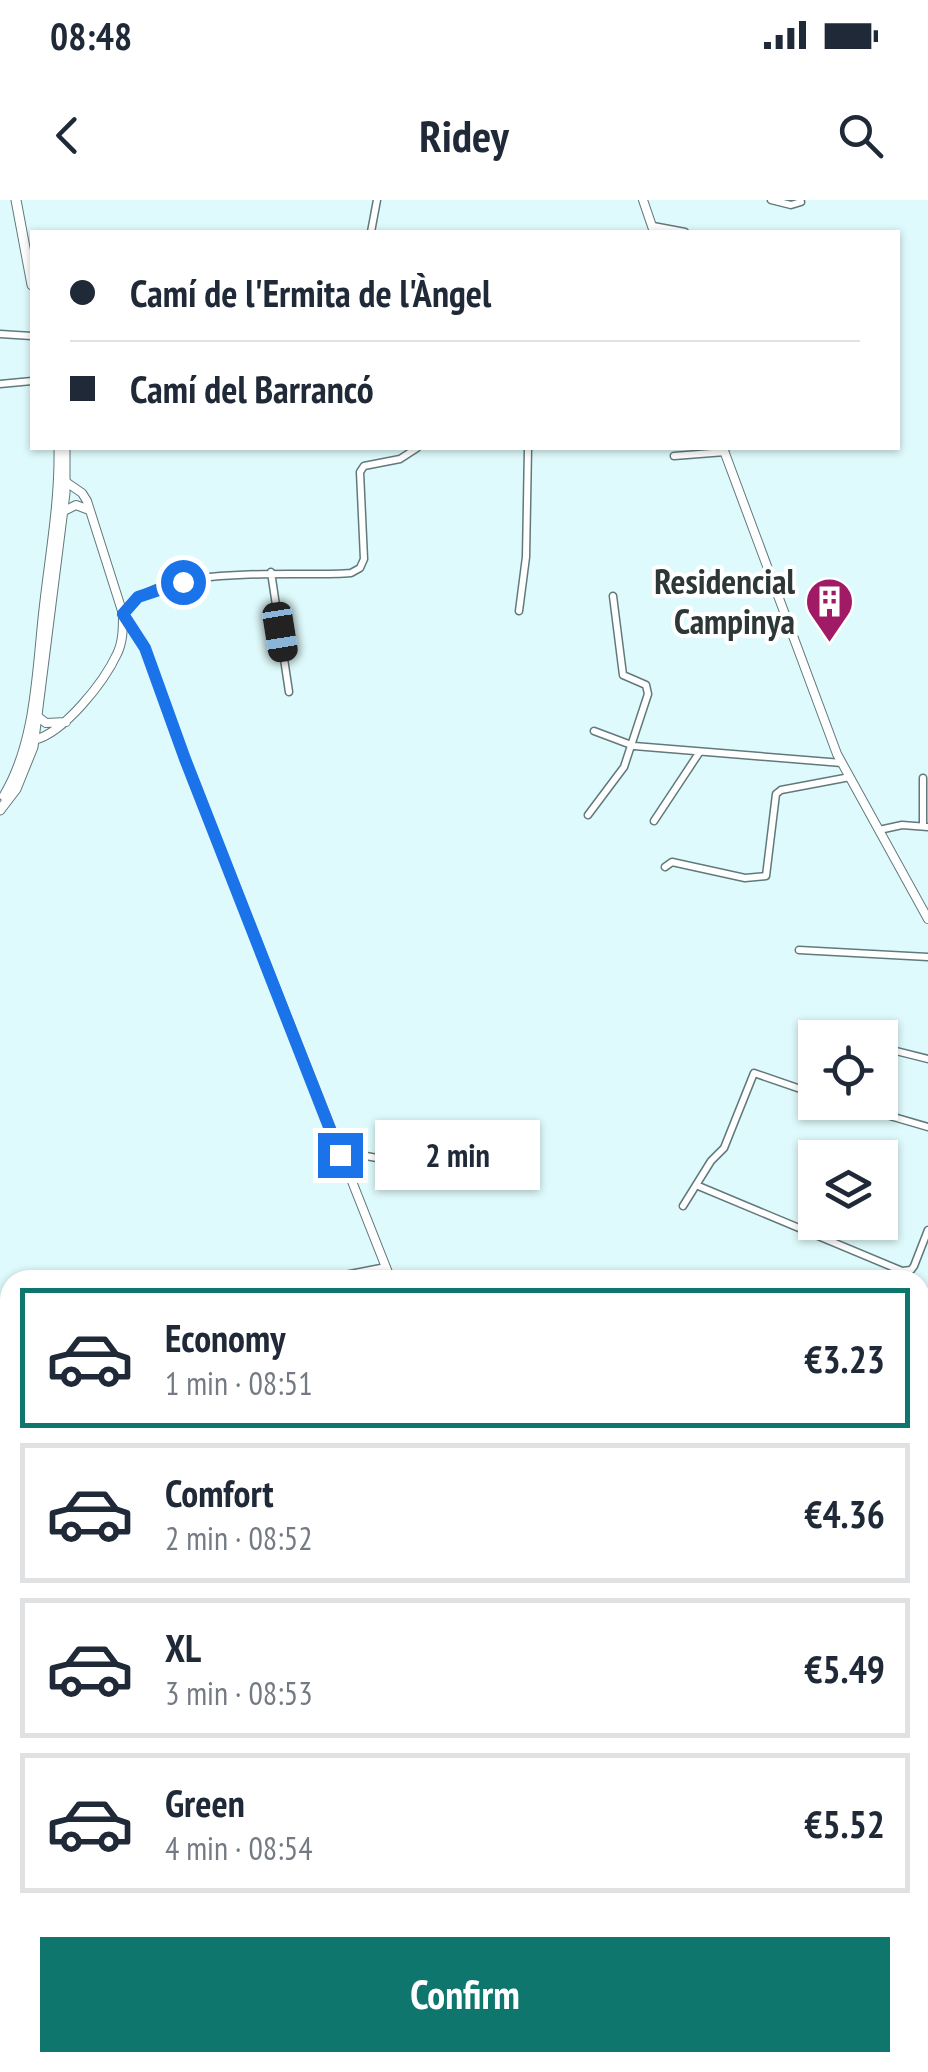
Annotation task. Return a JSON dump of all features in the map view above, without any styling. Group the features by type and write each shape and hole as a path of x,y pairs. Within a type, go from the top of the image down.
{"main road":[{"path":"16,200 30,274"},
{"path":"9,788 18,778 42,720 62,512 68,490 61,451"},
{"path":"0,806 23,754 33,698 61,451"},
{"path":"49,569 61,499 68,490"},
{"path":"0,806 16,789 34,734 33,698"},
{"path":"34,734 46,737"}],"street":[{"path":"371,230 377,200"},
{"path":"643,200 654,229"},
{"path":"771,200 791,205 801,202"},
{"path":"0,334 30,336"},
{"path":"0,384 30,381"},
{"path":"46,737 66,722 118,652 123,614 138,597 183,582 243,572 312,576 352,573 360,568 364,559 360,472 364,466 400,458 414,450"},
{"path":"519,611 526,557 528,450"},
{"path":"674,456 724,450 842,764 928,919"},
{"path":"68,490 82,492 123,614 150,658 185,759 387,1270"},
{"path":"62,512 86,507"},
{"path":"270,572 289,692"},
{"path":"588,814 624,767 634,746 648,689 646,684 624,675 613,596"},
{"path":"42,720 66,722"},
{"path":"594,730 634,746 842,764"},
{"path":"654,821 698,753"},
{"path":"664,867 672,862 745,878 766,876 776,794 850,777"},
{"path":"879,830 902,825 925,827 923,778"},
{"path":"799,950 928,957"},
{"path":"898,1052 928,1059"},
{"path":"682,1206 710,1161 724,1148 754,1073 798,1088"},
{"path":"898,1118 928,1126"},
{"path":"349,1178 366,1156 454,1172"},
{"path":"696,1185 900,1270"},
{"path":"910,1270 928,1230"},
{"path":"371,1270 386,1267"}],"place":[{"name":"Residencial Campinya","path":"830,644"}],"route":[{"path":"183,582 138,597 123,614 154,669 185,759 340,1155"}]}
